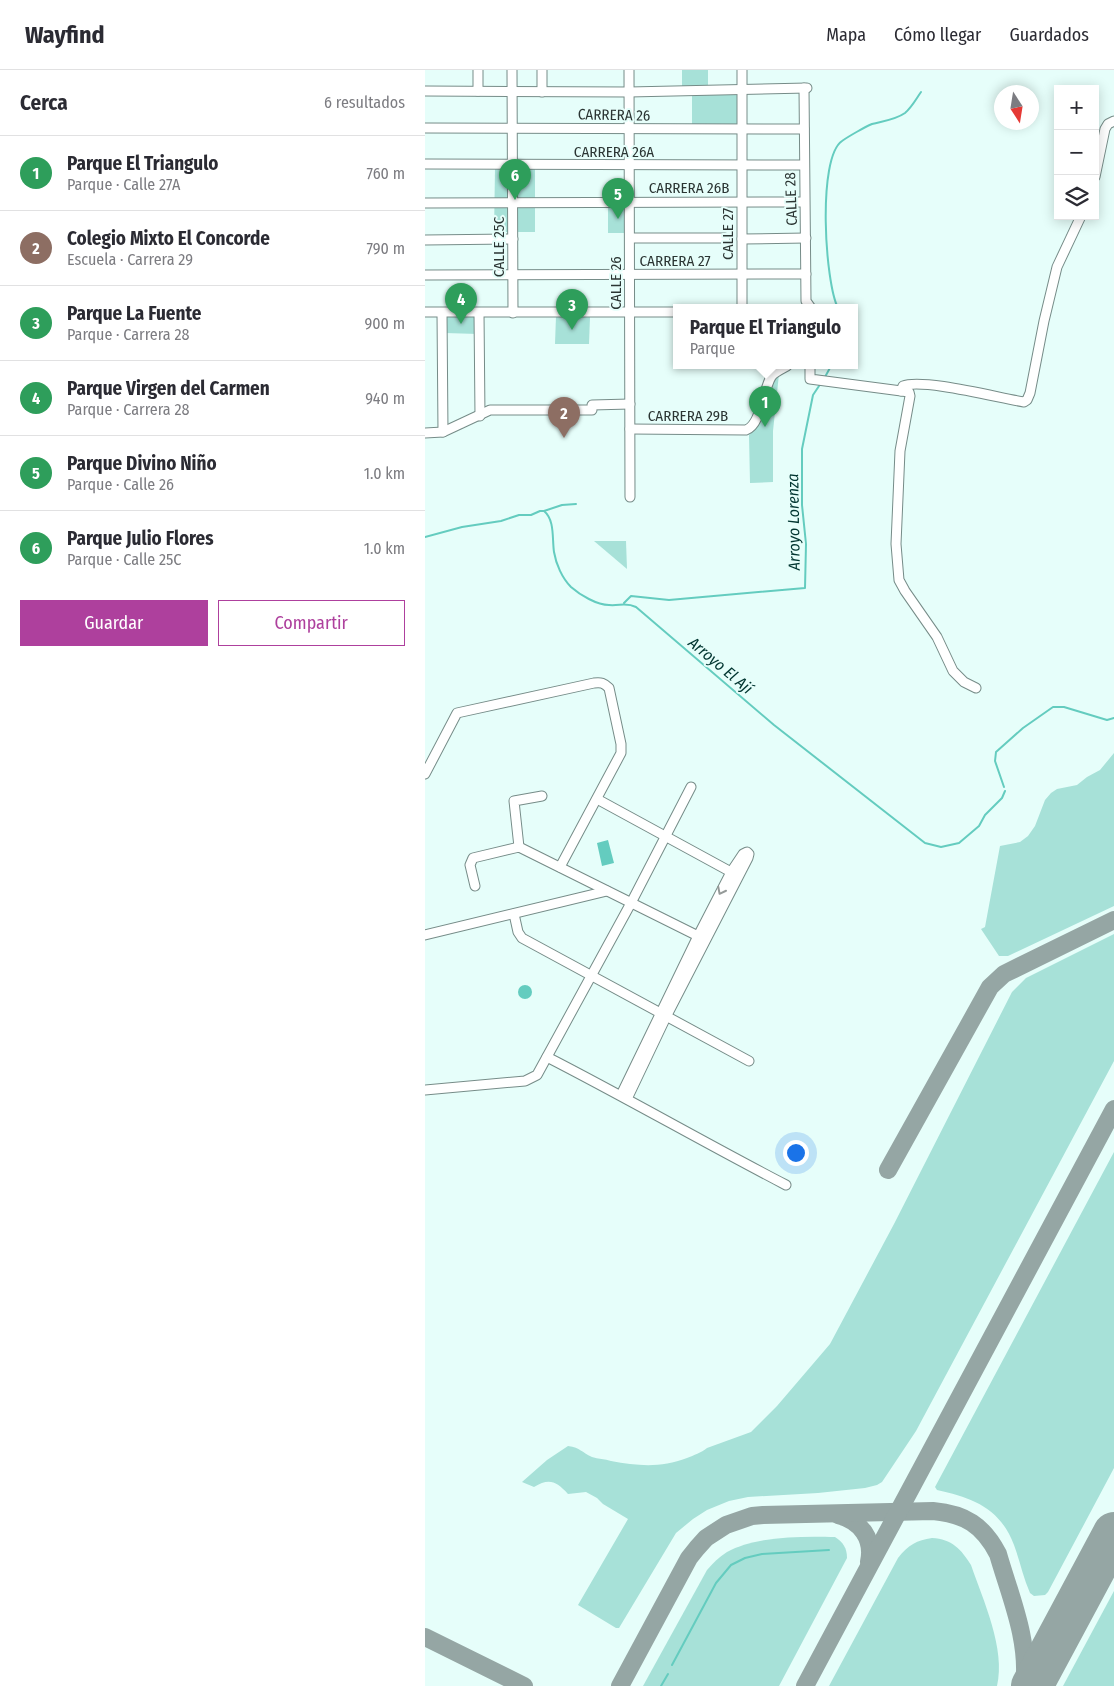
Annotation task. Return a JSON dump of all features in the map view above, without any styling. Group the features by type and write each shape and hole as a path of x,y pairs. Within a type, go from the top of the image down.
{"street":[{"path":"478,70 478,91"},
{"name":"CALLE 25C","path":"512,70 513,313"},
{"path":"542,70 542,92"},
{"name":"CALLE 26","path":"629,70 629,497"},
{"name":"CALLE 27","path":"742,70 742,304"},
{"name":"CALLE 28","path":"741,90 805,88 803,129 804,202 806,300 808,304"},
{"path":"425,91 629,92 741,90"},
{"path":"1095,175 1105,129 1108,124 1114,122"},
{"name":"CARRERA 26","path":"425,128 803,129"},
{"name":"CARRERA 26A","path":"425,164 804,165"},
{"name":"CARRERA 26B","path":"425,204 804,202"},
{"path":"901,391 903,386 911,383 935,385 1016,401 1024,402 1027,400 1057,267 1079,220"},
{"path":"630,238 725,238"},
{"path":"742,238 806,238"},
{"path":"425,240 513,239"},
{"name":"CARRERA 27","path":"425,275 806,274"},
{"path":"425,312 673,312"},
{"path":"442,312 443,432"},
{"path":"479,313 480,416"},
{"name":"CARRERA 29B","path":"630,429 746,430 753,426 771,376 782,369"},
{"path":"810,369 810,379 909,392 910,396 900,451 896,544 899,580 937,636 953,671 965,682 976,688"},
{"path":"425,433 443,432 490,410 630,404"},
{"path":"425,774 457,713 601,682 609,688 621,753 561,868"},
{"path":"426,1087 525,1081 537,1075 631,903 691,787"},
{"path":"519,847 514,801 543,796"},
{"path":"597,799 731,872"},
{"path":"475,886 470,866 473,858 519,847 698,936"},
{"path":"624,1097 664,1015 748,858 749,854 747,852 743,854 731,872 698,936 664,1015"},
{"path":"425,935 607,891"},
{"path":"514,914 518,932 522,938 749,1061"},
{"path":"547,1057 786,1185"}],"shaded area":[{"path":"682,70 708,70 708,88 682,88"},
{"path":"692,93 737,93 737,128 692,128"},
{"path":"495,168 535,168 535,232 494,232"},
{"path":"608,204 627,204 627,233 608,233"},
{"path":"445,314 478,314 478,334 445,333"},
{"path":"556,316 590,317 589,344 555,344"},
{"path":"779,374 773,431 773,482 750,483 749,435 755,429 771,383"},
{"path":"594,541 626,541 627,569"},
{"path":"1114,753 1114,906 1008,956 999,956 981,929 985,927 1000,846 1020,842 1028,836 1035,826 1045,800 1051,793 1057,789 1077,785 1100,770"},
{"path":"608,840 614,863 602,866 597,843"},
{"path":"1114,934 1114,1061 916,1431 882,1482 865,1488 748,1497 729,1501 707,1510 676,1533 619,1628 578,1605 628,1519 586,1492 568,1494 560,1486 552,1482 544,1482 534,1487 522,1482 547,1460 568,1446 576,1448 592,1457 631,1464 659,1465 687,1458 707,1448 751,1432 777,1406 830,1344 894,1224 1012,992 1026,978"},
{"path":"522,985 528,985 532,992 528,999 522,999 518,995 518,989"},
{"path":"1114,1152 1114,1468 1048,1592 1045,1595 1034,1596 1030,1593 1025,1581 1008,1532 993,1513 973,1501 937,1490 935,1487"},
{"path":"794,1537 835,1537 844,1546 847,1558 779,1686 643,1686 707,1570 721,1556 738,1547 765,1540"},
{"path":"932,1538 945,1540 955,1546 971,1565 996,1641 999,1672 997,1686 829,1686 898,1558 913,1544"},
{"path":"1114,1591 1114,1686 1063,1686"}],"waterway":[{"name":"Arroyo Lorenza","path":"837,304 830,274 826,222 826,195 834,152 842,141 861,129 893,119 905,113 921,92"},
{"name":"Arroyo Lorenza","path":"825,377 829,369"},
{"name":"Arroyo Lorenza","path":"624,603 631,596 669,600 805,588 806,544 802,505 802,449 813,395 821,383"},
{"path":"544,511 562,505 576,504"},
{"name":"Arroyo El Ají","path":"425,537 462,527 501,521 519,515 531,515 544,511 550,519 554,552 558,566 571,587 599,603 636,607 774,725 925,843 941,847 959,843 979,826 985,815 1002,798 1005,791"},
{"name":"Arroyo El Ají","path":"1004,787 995,761 996,752 1023,728 1053,707 1064,707 1107,720 1114,718"},
{"path":"672,1665 716,1583 731,1565 745,1558 762,1554 829,1550"},
{"path":"661,1686 668,1674"}],"taxiway":[{"path":"888,1170 990,987 1004,974 1114,920"},
{"path":"805,1686 1114,1109"},
{"path":"620,1686 689,1558 706,1538 726,1525 752,1516 763,1515 933,1511 955,1515 972,1523 986,1535 998,1554 1022,1636 1025,1669 1024,1686"},
{"path":"838,1515 853,1522 864,1532 869,1546 869,1562"},
{"path":"425,1637 524,1686"}],"runway":[{"path":"1032,1686 1114,1533"}],"place":[{"name":"Parque Julio Flores","path":"515,200"},
{"name":"Parque Divino Niño","path":"618,219"},
{"name":"Parque Virgen del Carmen","path":"461,324"},
{"name":"Parque La Fuente","path":"572,330"},
{"name":"Parque El Triangulo","path":"765,427"},
{"name":"Colegio Mixto El Concorde","path":"564,438"}]}
